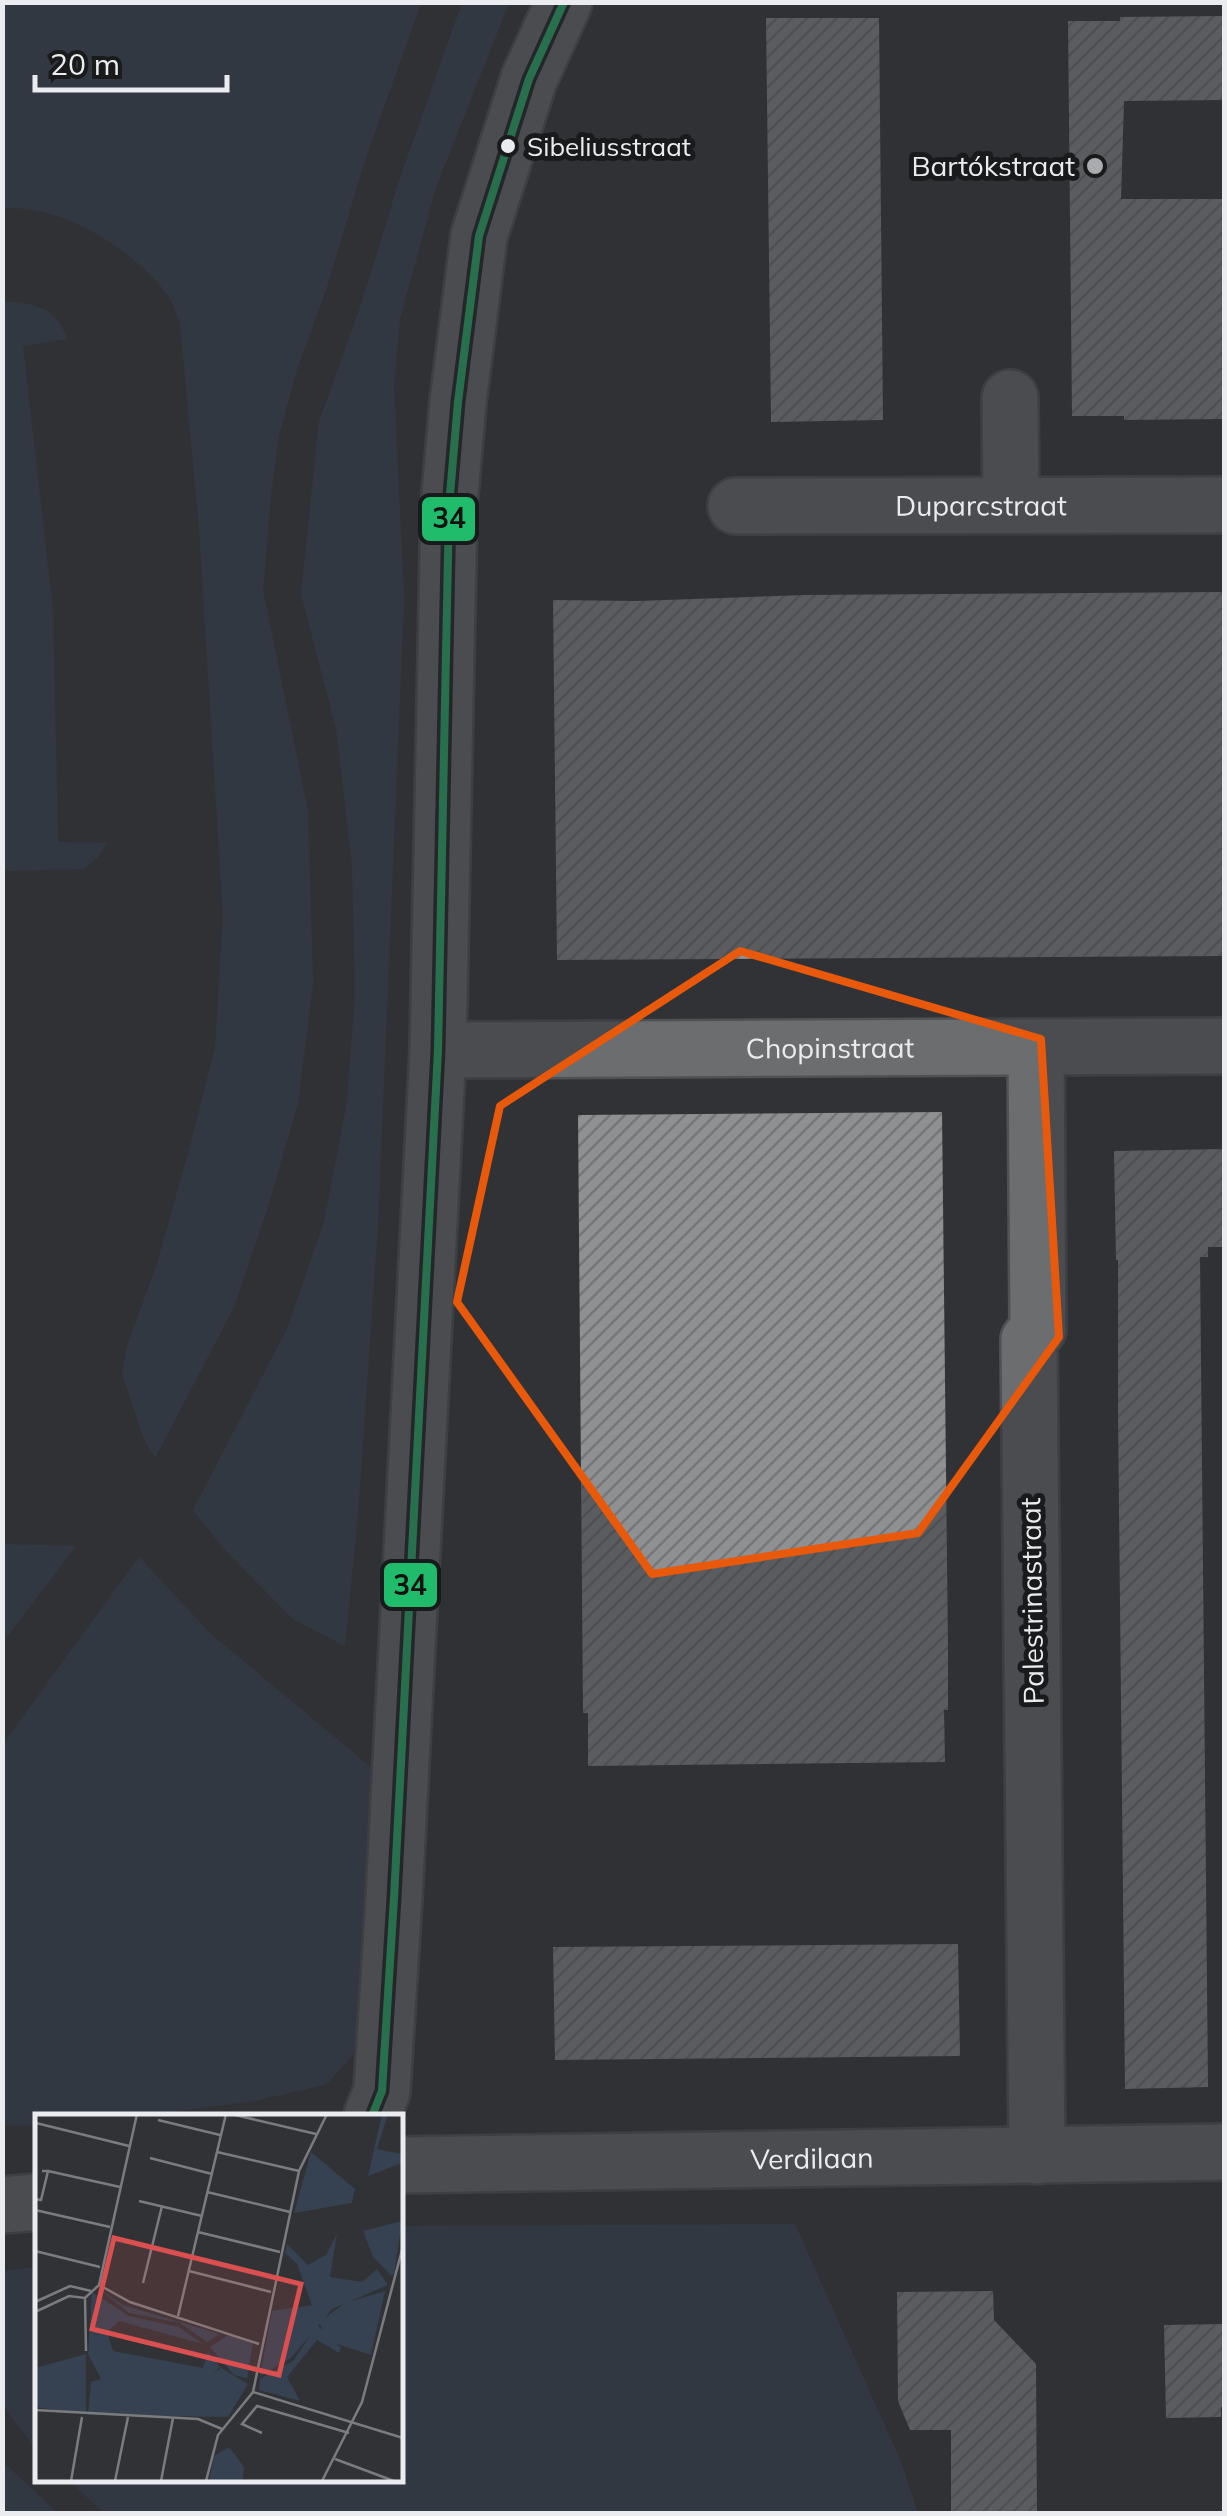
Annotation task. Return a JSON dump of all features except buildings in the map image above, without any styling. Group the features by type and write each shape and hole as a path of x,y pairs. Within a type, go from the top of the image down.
{"street":[{"path":"373,2114 382,2091 394,1898 438,1050 449,506 458,402 480,236 529,79 564,2"},
{"path":"1010,398 1011,505"},
{"name":"Duparcstraat","path":"736,506 1224,505"},
{"name":"Chopinstraat","path":"438,1050 1224,1046"},
{"name":"Palestrinastraat","path":"1036,1048 1038,1329 1028,1340 1037,2156"},
{"name":"Verdilaan","path":"402,2165 1224,2152"},
{"path":"2,2206 35,2202"}],"highlighted area":[{"path":"740,951 1041,1039 1059,1337 918,1533 652,1574 457,1302 500,1106"}],"shaded area":[{"path":"2,3 421,3 297,369 279,435 271,495 263,591 308,811 313,983 298,1103 234,1307 155,1458 143,1437 122,1373 127,1346 157,1264 215,1048 223,916 199,528 180,323 173,304 153,277 94,232 48,213 3,209"},
{"path":"462,3 509,3 436,187 400,319 394,384 404,599 378,1224 345,1646 293,1619 224,1549 193,1510 287,1329 324,1222 347,1102 355,994 352,863 336,728 301,594 319,422"},
{"path":"3,301 24,303 50,313 67,339 23,346 53,611 58,842 107,843 83,869 3,871"},
{"path":"2,1544 76,1546 3,1642"},
{"path":"139,1557 211,1634 374,1770 354,2054 327,2084 255,2101 153,2114 35,2114 35,2126 3,2125 3,1744"},
{"path":"795,2224 901,2462 918,2513 105,2514 69,2481 402,2481 402,2226"},
{"path":"35,2267 35,2448 3,2405 3,2271"},
{"path":"3,2461 6,2465 58,2513 3,2513"}],"transit line":[{"name":"34","path":"373,2114 382,2091 394,1898 438,1050 449,506 458,402 479,236 529,79 564,2"}],"place":[{"name":"Sibeliusstraat","path":"508,146"},
{"name":"Bartókstraat","path":"1095,166"}]}
